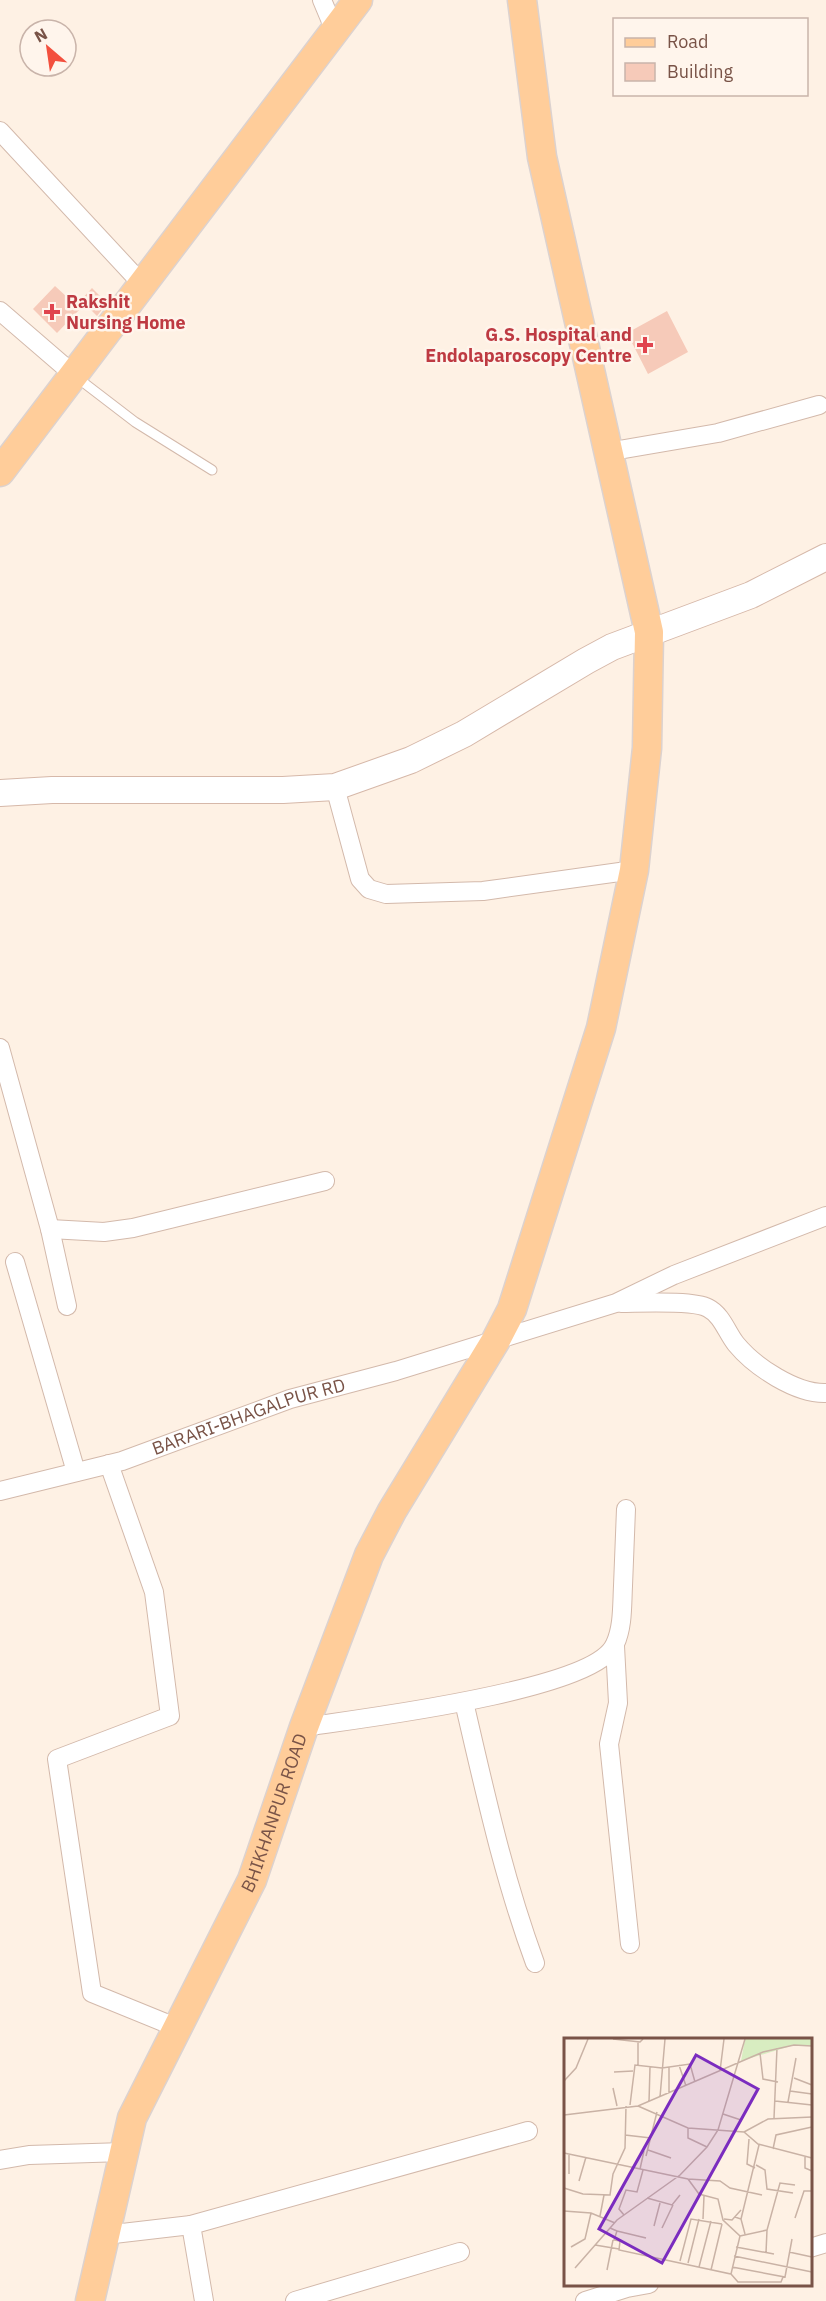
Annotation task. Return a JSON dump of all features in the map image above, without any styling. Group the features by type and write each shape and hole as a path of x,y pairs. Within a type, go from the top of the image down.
{"main road":[{"path":"0,472 358,0"},
{"name":"BHIKHANPUR ROAD","path":"90,2301 132,2118 252,1880 304,1727 369,1555 392,1511 512,1310 601,1028 634,870 647,748 648,632 542,157 522,0"}],"street":[{"path":"322,0 334,31"},
{"path":"0,131 142,284"},
{"path":"0,311 73,374"},
{"path":"607,452 718,433 819,405"},
{"path":"0,793 52,790 283,790 335,787 411,760 464,734 586,661 648,632 751,595 826,557"},
{"path":"335,787 360,879 369,889 386,894 483,891 634,870"},
{"path":"0,1048 6,1093 50,1229 67,1306"},
{"path":"50,1229 104,1232 133,1228 325,1181"},
{"path":"616,1303 674,1275 826,1216"},
{"path":"15,1262 76,1472"},
{"path":"616,1303 690,1304 708,1307 720,1318 734,1343 771,1375 814,1394 826,1393"},
{"name":"BARARI-BHAGALPUR RD","path":"0,1491 122,1461 290,1399 396,1371 616,1303"},
{"path":"109,1464 154,1592 170,1716 57,1759 92,1993 178,2028"},
{"path":"626,1509 621,1616 615,1646 618,1703 609,1744 630,1944"},
{"path":"304,1727 464,1702 546,1682 591,1666 604,1658 615,1646"},
{"path":"464,1702 496,1842 513,1903 534,1963"},
{"path":"105,2235 191,2224 528,2132"},
{"path":"0,2160 29,2155 124,2152"},
{"path":"191,2224 204,2301"},
{"path":"811,2248 826,2242"},
{"path":"295,2301 460,2252"},
{"path":"585,2301 638,2286"}],"lane":[{"path":"73,374 135,422 212,470"}],"building":[{"path":"55,286 80,309 57,333 33,309"},
{"path":"92,288 107,303 97,316 81,300"},
{"path":"667,311 688,352 648,374 627,333"}],"place":[{"name":"Rakshit Nursing Home","path":"52,312"},
{"name":"G.S. Hospital and Endolaparoscopy Centre","path":"645,345"}]}
